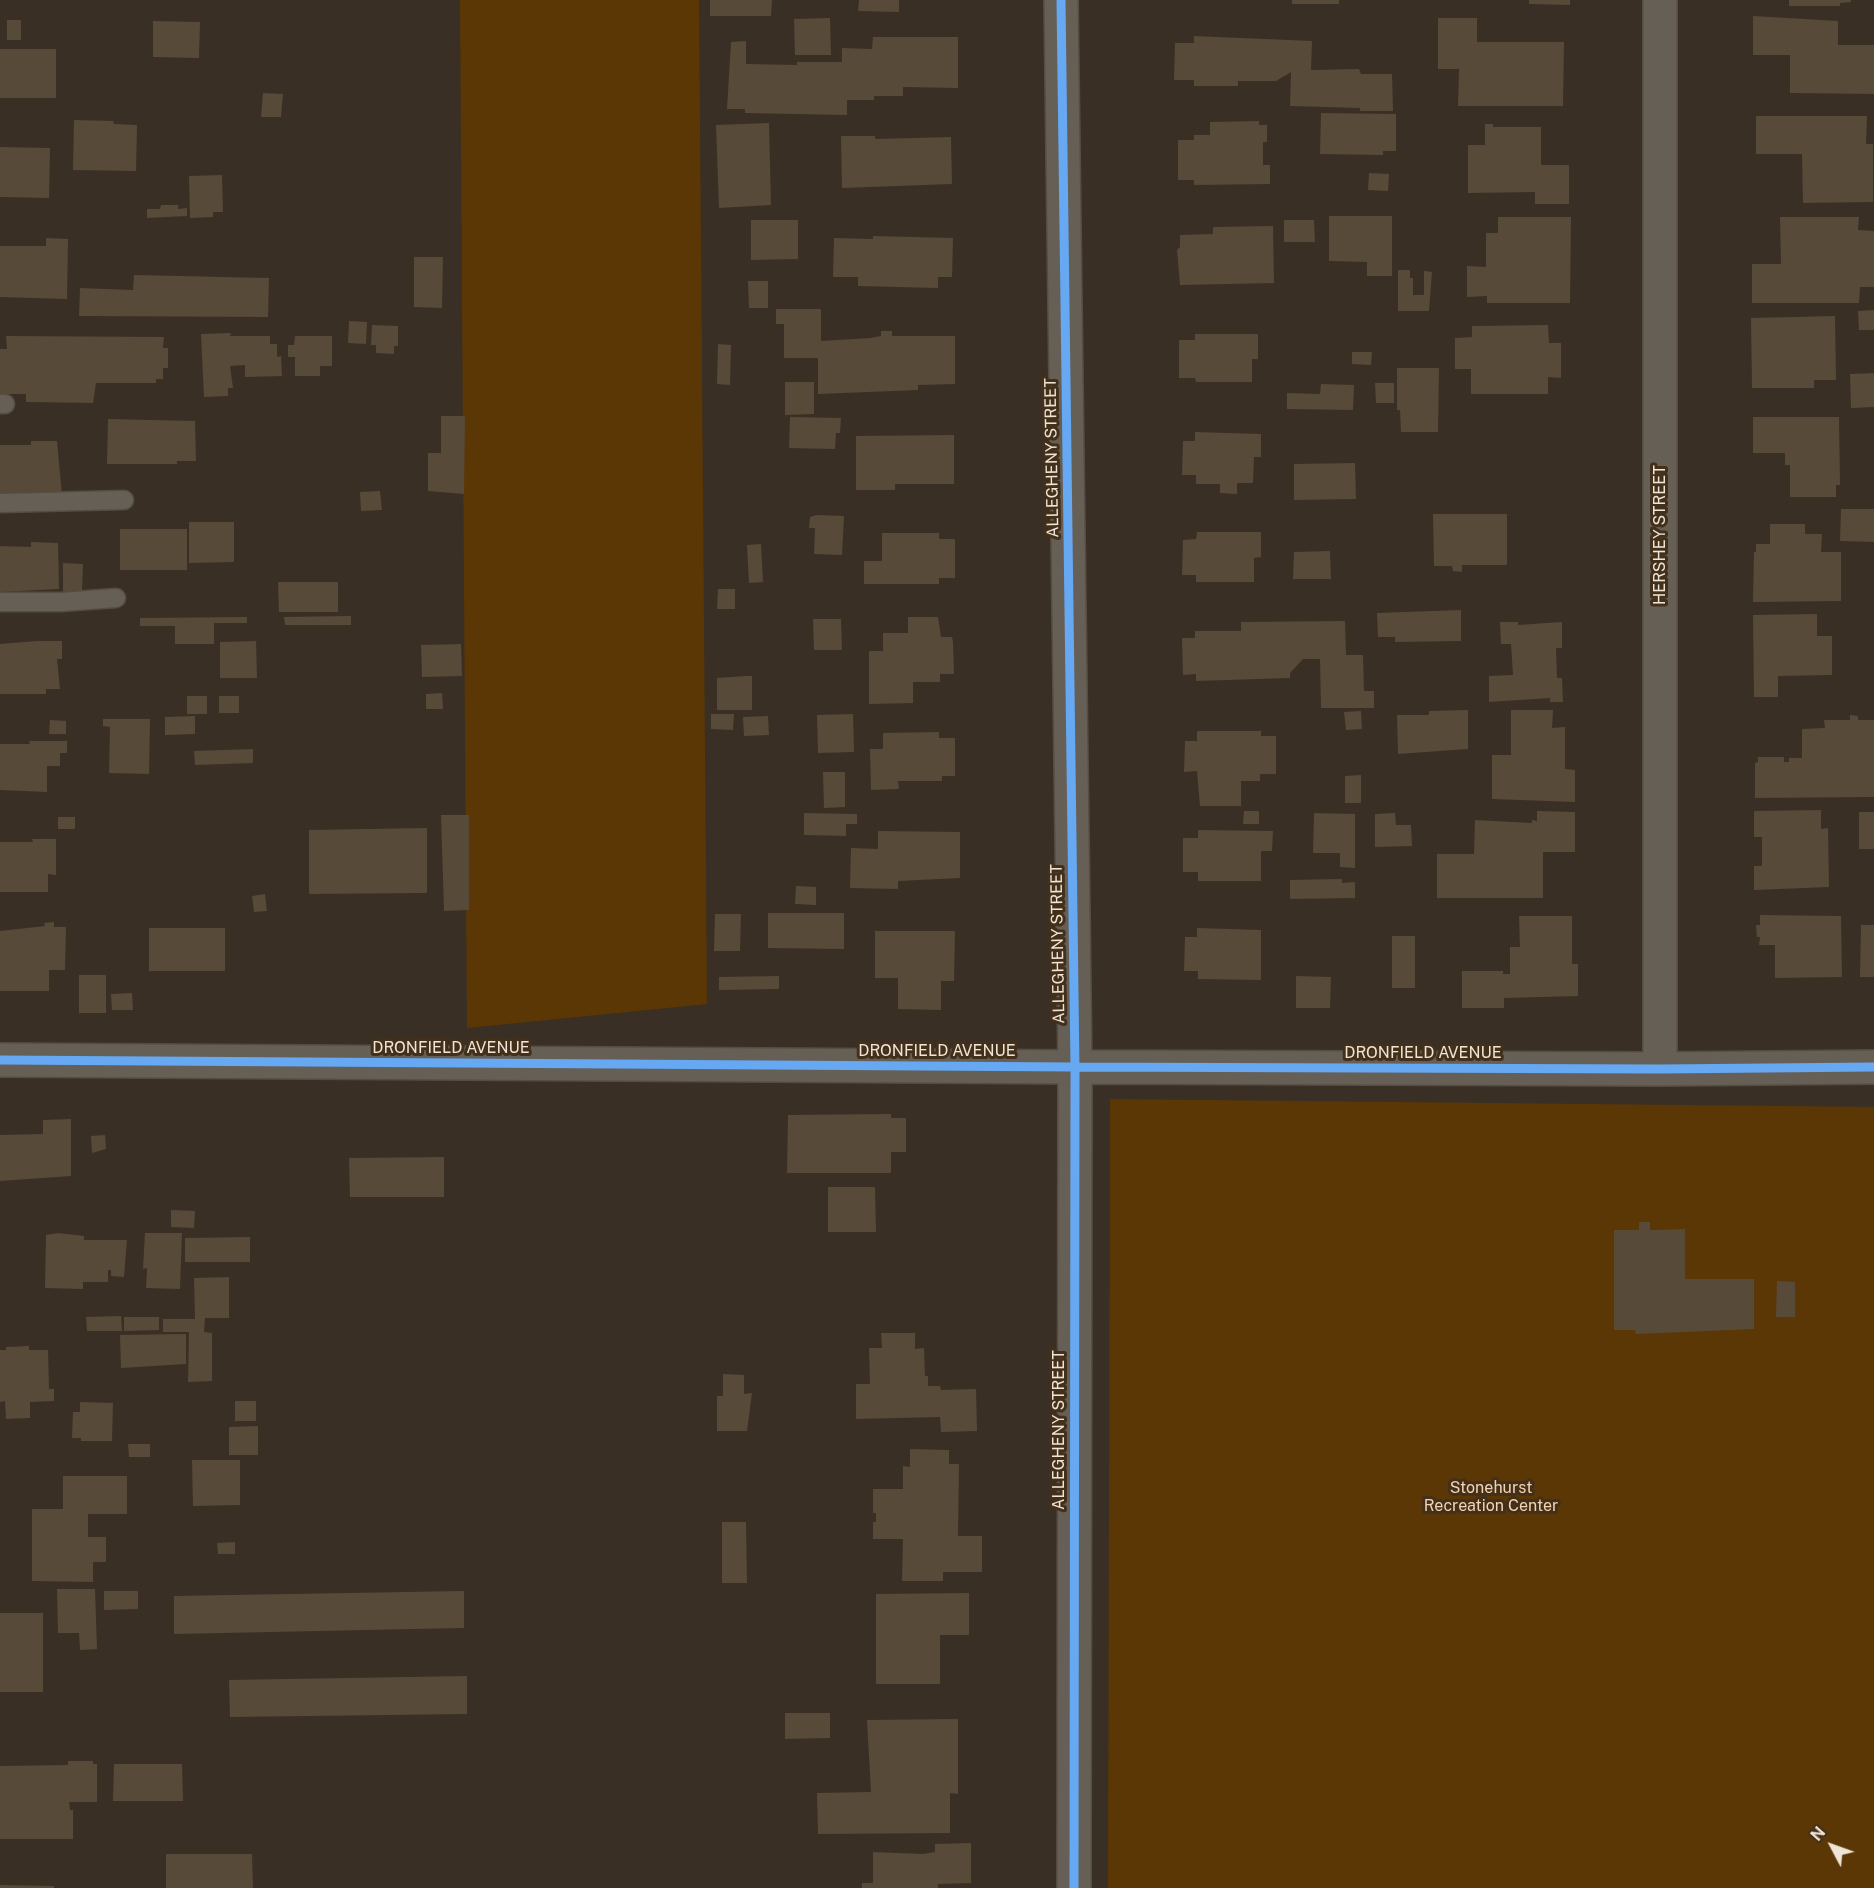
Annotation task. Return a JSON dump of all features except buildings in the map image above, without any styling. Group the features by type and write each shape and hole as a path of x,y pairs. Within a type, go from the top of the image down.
{"street":[{"name":"ALLEGHENY STREET","path":"1061,0 1075,1067 1074,1888"},
{"name":"HERSHEY STREET","path":"1660,0 1660,1069"},
{"name":"DRONFIELD AVENUE","path":"0,1060 1075,1067 1660,1069 1874,1067"}],"lane":[{"path":"0,503 124,500"},
{"path":"0,602 116,598"}],"green space":[{"path":"460,0 699,0 707,1004 467,1028"},
{"name":"Stonehurst Recreation Center","path":"1110,1099 1874,1107 1874,1888 1108,1888"}],"cycle path":[{"path":"1061,0 1075,1067 1074,1888"},
{"path":"0,1060 1075,1067 1660,1069 1874,1067"}]}
